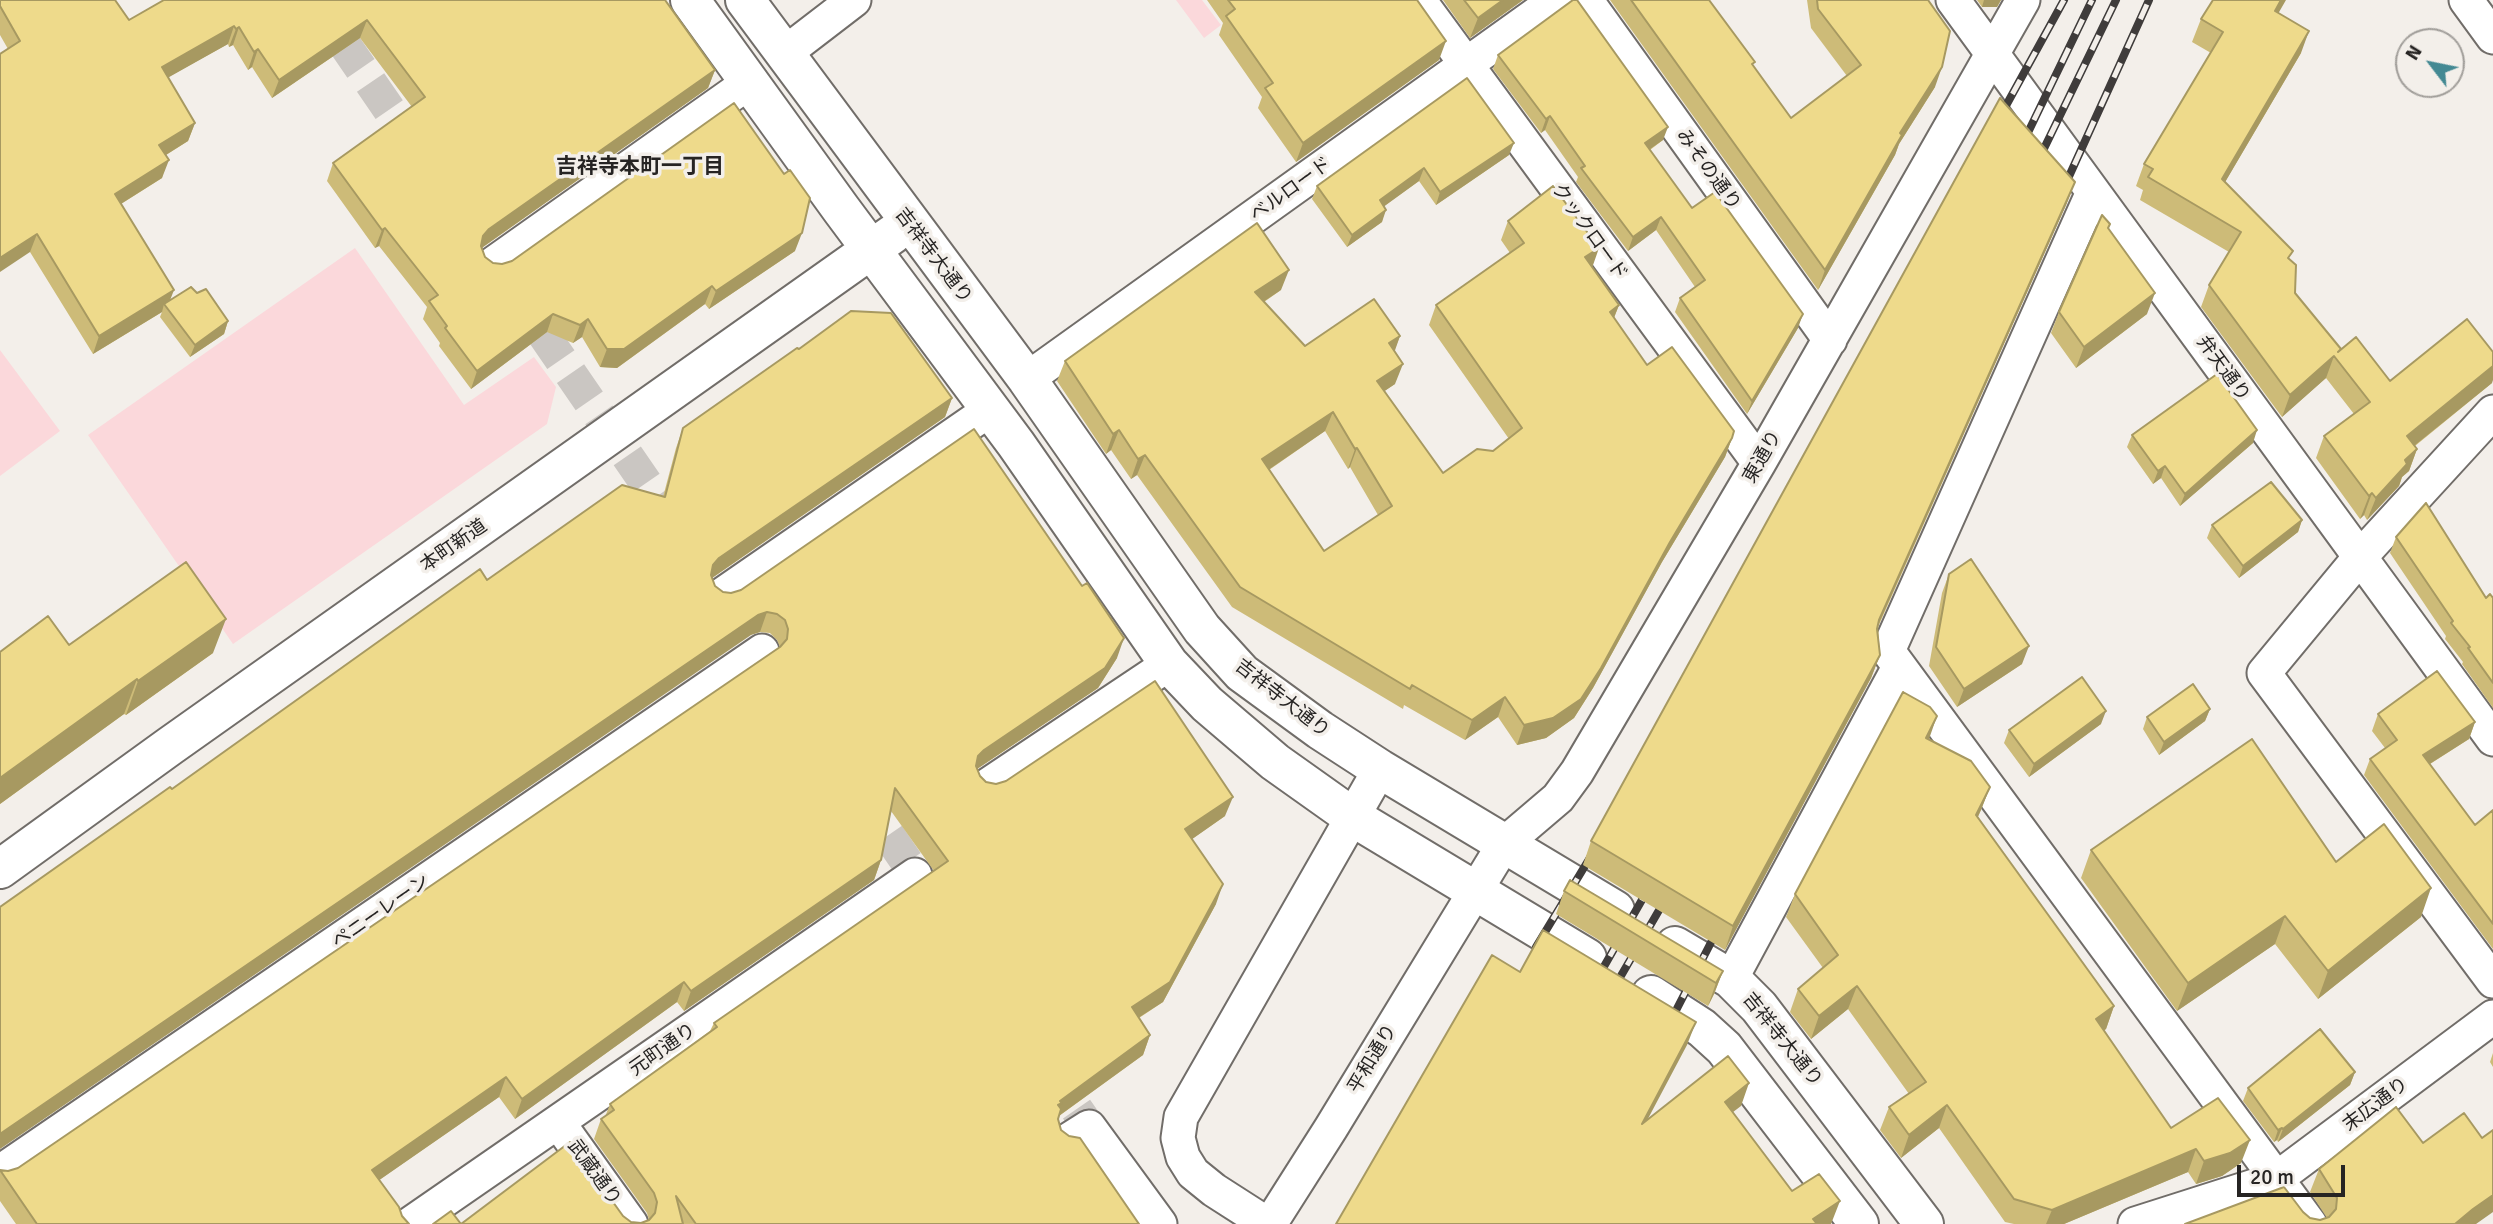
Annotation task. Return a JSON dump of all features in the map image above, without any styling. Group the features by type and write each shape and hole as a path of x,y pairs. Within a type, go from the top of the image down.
{"street":[{"path":"690,0 871,250 991,409 1169,664 1207,704 1276,762 1351,816 1702,1028 1724,1048 1858,1224"},
{"name":"吉祥寺大通り","path":"745,0 1027,379 1202,629 1242,673 1380,769 1731,979 1759,1007 1924,1224"},
{"path":"785,53 853,0"},
{"name":"クックロード","path":"1419,0 1759,463"},
{"name":"ベルロード","path":"1027,379 1556,0"},
{"name":"みその通り","path":"1586,0 1830,340"},
{"name":"弁天通り","path":"1953,0 2493,738"},
{"name":"東通り","path":"1474,891 1504,844 1558,798 1577,772 1759,463 2023,0"},
{"path":"2466,0 2493,37"},
{"path":"494,263 751,81"},
{"path":"2093,192 1888,651 2310,1224"},
{"name":"本町新道","path":"0,869 909,223"},
{"path":"723,594 991,409"},
{"path":"2493,412 2360,557 2264,673 2493,981"},
{"name":"ペニーレーン","path":"0,1172 762,651"},
{"path":"988,785 1169,664"},
{"path":"1731,979 1899,667"},
{"path":"1268,1224 1214,1191 1193,1173 1180,1148 1181,1116 1380,769"},
{"name":"元町通り","path":"410,1224 915,875"},
{"name":"平和通り","path":"1268,1224 1332,1128 1474,891"},
{"name":"末広通り","path":"2135,1224 2276,1179 2493,1017"},
{"name":"武蔵通り","path":"558,1122 631,1224"},
{"path":"1079,1133 1160,1224"}],"shaded area":[{"path":"1176,0 1202,0 1221,25 1204,38"},
{"path":"355,248 464,405 534,357 556,387 547,424 233,644 88,435"},
{"path":"0,350 60,431 0,476"}],"building":[{"path":"0,0 115,0 129,20 164,0 665,0 715,70 489,229 483,236 481,246 485,257 493,263 512,261 734,103 784,174 790,170 810,198 802,233 716,291 712,286 624,349 607,349 588,319 580,325 553,314 477,371 429,301 438,295 385,228 382,230 333,163 425,97 367,20 279,80 258,49 254,52 239,27 236,29 234,26 162,67 195,123 159,145 169,160 115,194 174,290 99,336 37,234 0,258 0,54 20,41 0,6"},
{"path":"1228,0 1417,0 1446,41 1303,143 1265,88 1273,83 1226,16 1235,9"},
{"path":"1464,0 1503,0 1478,18"},
{"path":"1573,0 1577,0 1668,127 1645,143 1692,208 1715,192 1803,314 1752,401 1680,298 1705,280 1661,217 1633,237 1581,168 1585,166 1550,116 1546,119 1498,55"},
{"path":"1631,0 1709,0 1755,62 1752,64 1791,118 1861,65 1818,9 1817,0 1928,0 1950,31 1942,67 1900,133 1902,135 1825,270"},
{"path":"2213,0 2281,0 2275,11 2309,31 2222,179 2293,251 2288,258 2296,265 2295,293 2341,349 2338,352 2356,337 2390,381 2467,319 2493,352 2493,366 2407,436 2417,449 2405,460 2407,464 2376,498 2372,493 2369,496 2324,436 2370,402 2334,356 2290,395 2209,285 2241,232 2148,177 2153,169 2144,164 2223,32 2201,19"},
{"path":"1467,78 1514,143 1440,192 1424,168 1380,200 1386,210 1352,235 1317,186"},
{"path":"2000,98 2075,182 1879,620 1877,629 1880,655 1733,926 1591,841"},
{"path":"1553,186 1599,248 1585,257 1619,305 1610,312 1647,365 1672,347 1734,431 1581,699 1553,718 1524,725 1505,697 1472,720 1412,685 1410,689 1240,587 1145,455 1138,459 1119,430 1113,434 1065,361 1257,223 1289,270 1255,292 1305,346 1374,299 1400,336 1389,343 1403,364 1377,381 1443,473 1477,449 1493,451 1522,428 1436,305 1524,243 1508,221","holes":["1333,412 1355,449 1357,448 1392,506 1324,551 1262,459"]},
{"path":"2102,215 2110,224 2108,228 2155,293 2084,347 2059,312"},
{"path":"191,287 197,293 206,289 228,321 195,345 164,304"},
{"path":"851,311 891,313 952,398 719,558 713,565 711,575 715,586 723,592 741,590 974,429 1082,586 1087,583 1124,638 1105,668 984,750 978,756 976,766 980,776 986,782 996,784 1006,781 1155,681 1233,797 1185,829 1223,884 1170,982 1132,1007 1150,1035 1058,1105 1061,1109 1058,1119 1061,1130 1069,1136 1080,1138 1139,1224 696,1224 676,1196 683,1224 461,1224 570,1142 623,1216 631,1222 649,1220 655,1213 657,1202 654,1193 601,1119 614,1110 610,1104 717,1027 714,1023 948,861 895,788 881,860 691,991 684,982 522,1099 506,1077 372,1170 409,1224 37,1224 0,1170 18,1168 780,647 787,639 788,629 785,620 777,614 767,612 758,615 0,1134 0,907 170,787 172,789 480,569 487,580 622,485 665,497 683,428"},
{"path":"2217,374 2257,430 2185,494 2165,466 2158,471 2132,435"},
{"path":"2271,482 2302,520 2243,566 2212,525"},
{"path":"2426,503 2486,598 2490,594 2493,598 2493,683 2396,537"},
{"path":"1971,559 2029,646 1964,689 1936,647 1949,574"},
{"path":"186,562 226,619 138,681 137,679 0,778 0,652 48,616 69,645"},
{"path":"2437,671 2475,722 2423,755 2475,825 2493,810 2493,924 2370,759 2397,740 2378,714"},
{"path":"2082,677 2106,711 2034,764 2009,730"},
{"path":"2193,684 2210,709 2164,742 2147,717"},
{"path":"1903,692 1930,707 1937,716 1926,738 1971,761 1990,787 1976,815 2114,1006 2096,1019 2171,1128 2218,1098 2250,1140 2230,1153 2204,1161 2196,1149 2052,1210 2014,1199 1947,1105 1909,1135 1889,1107 1926,1082 1857,986 1819,1016 1798,989 1838,955 1795,894"},
{"path":"2252,739 2336,862 2384,824 2431,888 2328,971 2285,916 2188,983 2091,850"},
{"path":"1570,880 1723,971 1716,983 1564,891"},
{"path":"1543,930 1696,1022 1642,1124 1728,1056 1749,1083 1725,1102 1792,1191 1819,1174 1840,1201 1813,1219 1817,1224 1336,1224 1492,955 1520,972"},
{"path":"2320,1029 2355,1072 2283,1129 2278,1130 2248,1088"},
{"path":"2396,1107 2423,1143 2464,1113 2482,1138 2493,1130 2493,1195 2455,1224 2185,1224 2284,1187 2310,1218 2320,1220 2329,1217 2336,1209 2337,1198 2319,1169"},
{"path":"451,1211 461,1224 433,1224"}],"tunnel":[{"path":"314,0 421,156"},
{"path":"457,209 679,531"},
{"path":"860,794 931,897"},
{"path":"1048,1068 1089,1127"}],"railway":[{"path":"1997,122 2064,0"},
{"path":"2020,149 2092,0"},
{"path":"2036,165 2116,0"},
{"path":"2061,194 2149,0"},
{"path":"1536,947 1594,851"},
{"path":"1594,984 1651,884"},
{"path":"1611,993 1669,893"},
{"path":"1668,1026 1721,923"}],"district":[{"name":"吉祥寺本町一丁目","path":"640,167"}]}
